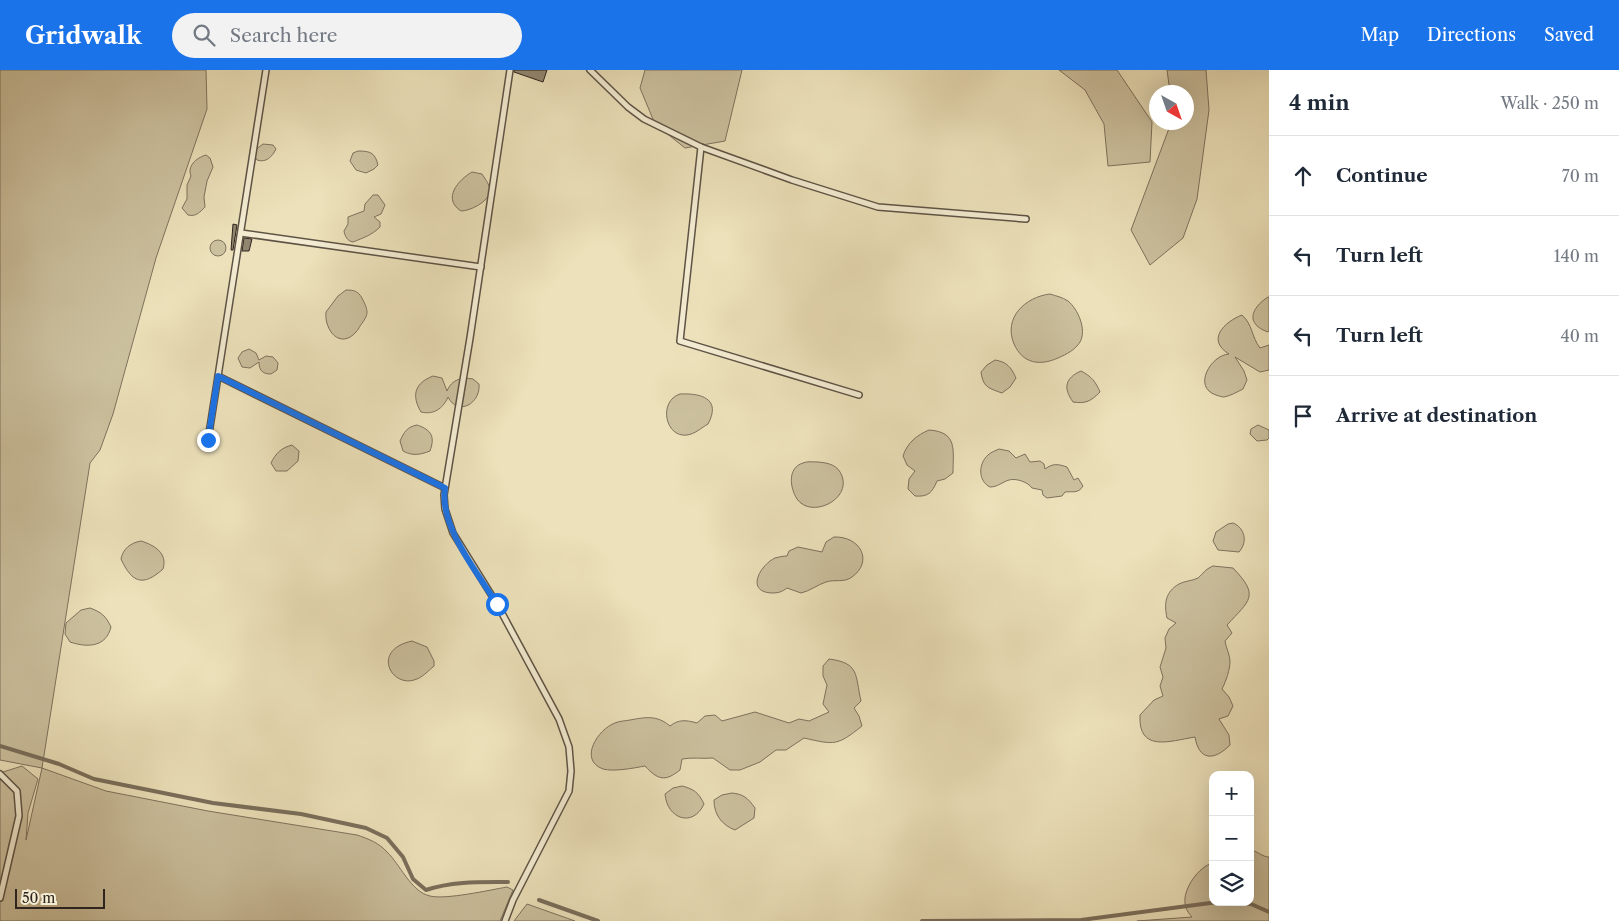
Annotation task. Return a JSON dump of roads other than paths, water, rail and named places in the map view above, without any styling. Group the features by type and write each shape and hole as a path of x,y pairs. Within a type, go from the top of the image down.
{"lane":[{"path":"208,440 266,70"},
{"path":"505,921 513,900 569,791 571,771 569,747 559,719 501,612 453,533 445,509 445,488 481,268 510,70"},
{"path":"590,70 628,107 644,119 701,148 792,180 878,207 1026,219"},
{"path":"701,148 680,341 859,395"},
{"path":"241,233 481,268"},
{"path":"218,376 445,488"},
{"path":"0,774 17,791 18,816 0,898"}],"waterway":[{"path":"0,746 59,764 94,779 213,803 301,814 366,828 387,838 403,857 413,879 426,890 456,884 508,882"},
{"path":"539,900 598,921"},
{"path":"922,921 1081,920 1218,902 1251,904 1269,912"}]}
